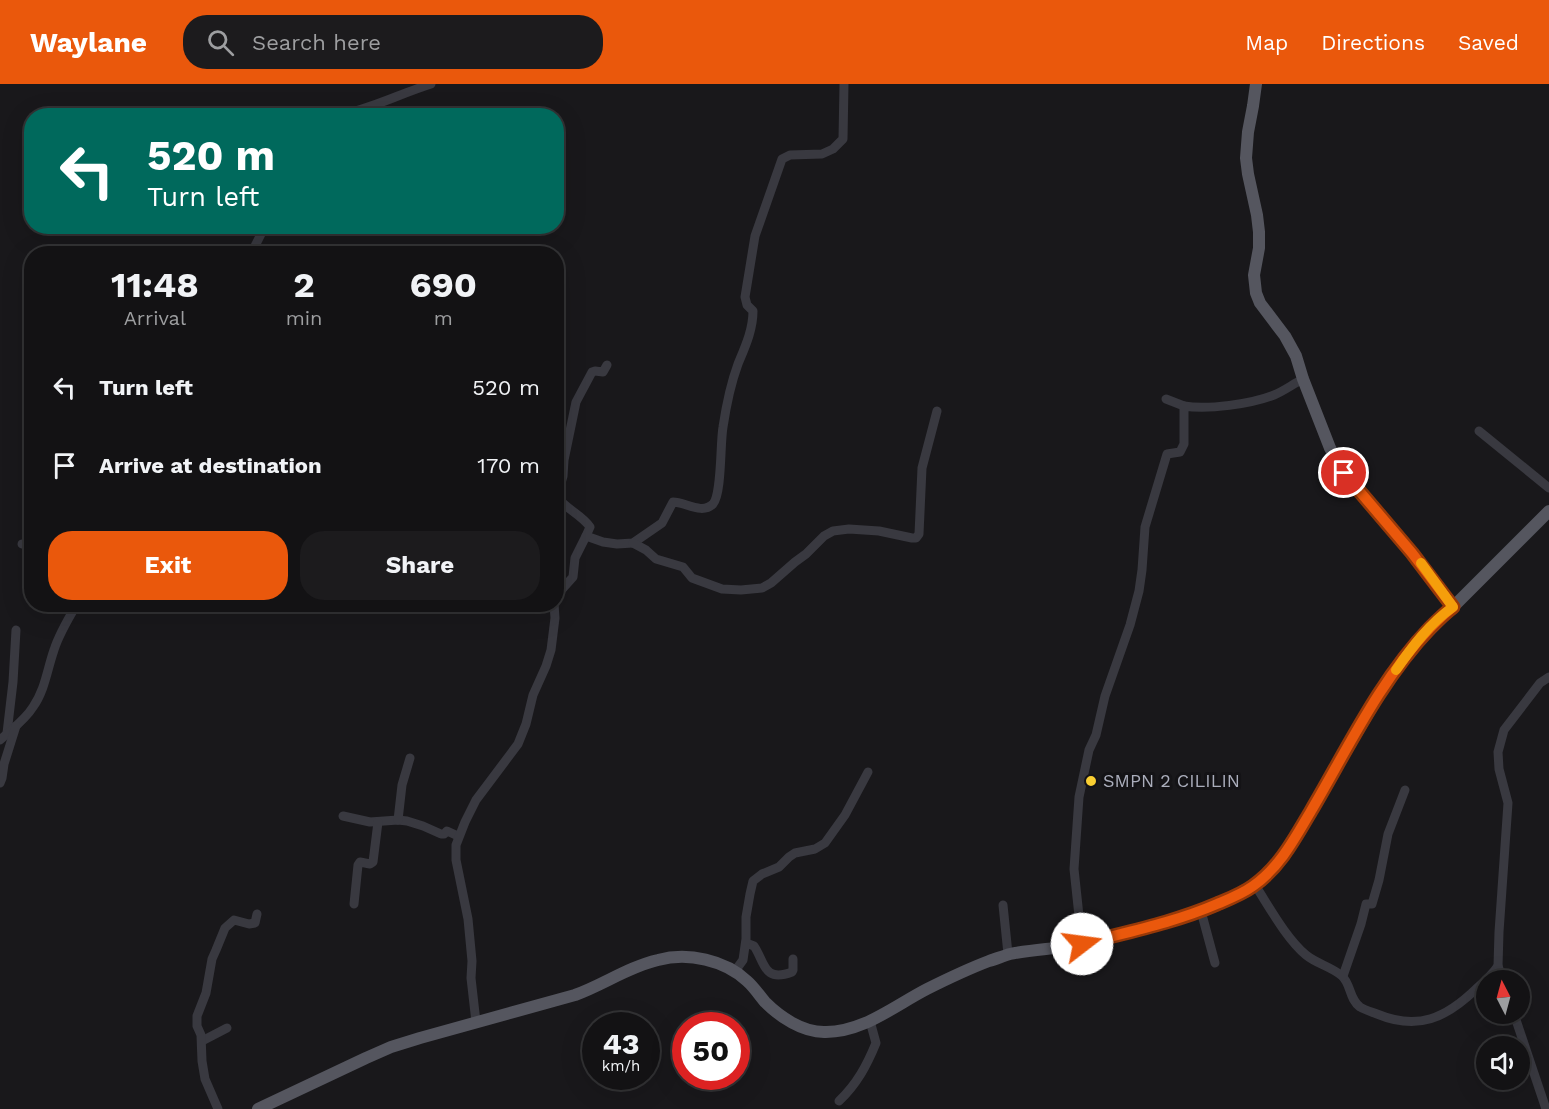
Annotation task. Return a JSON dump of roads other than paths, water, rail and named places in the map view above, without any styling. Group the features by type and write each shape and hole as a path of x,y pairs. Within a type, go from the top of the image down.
{"main road":[{"path":"1256,84 1246,158 1259,232 1259,248 1254,275 1256,293 1260,303 1290,343 1330,448 1344,473 1409,549 1453,607"},
{"path":"258,1109 383,1051 420,1038 575,995 595,988 617,975 659,960 684,957 700,959 735,971 766,1003 800,1027 812,1031 835,1032 848,1030 870,1021 926,989 1008,954 1082,944 1201,911 1228,899 1255,885 1287,850 1382,690 1423,636 1549,511"}],"street":[{"path":"365,108 431,84"},
{"path":"633,543 665,520 667,511 673,502 700,509 715,503 719,488 723,427 737,367 750,335 753,319 753,311 747,305 745,297 755,236 782,159 790,155 822,154 833,149 843,139 844,84"},
{"path":"564,460 576,402 592,372 603,372 607,365"},
{"path":"1166,399 1196,408 1238,405 1274,395 1304,379"},
{"path":"1082,944 1074,869 1082,779 1105,696 1130,625 1142,570 1145,527 1151,503 1167,454 1179,452 1184,446 1184,406"},
{"path":"586,536 610,543 633,543 656,559 683,567 692,578 722,590 762,588 771,584 824,536 833,531 859,529 916,537 919,534 922,468 937,411"},
{"path":"1479,431 1549,488"},
{"path":"564,504 589,525 589,532 575,558 573,577 564,587"},
{"path":"4,736 28,714 40,696 56,644 72,612"},
{"path":"476,1023 468,919 455,852 458,836 476,800 518,744 533,695 551,651 555,612"},
{"path":"4,736 13,682 16,630"},
{"path":"1499,970 1499,932 1508,804 1499,769 1498,752 1504,730 1540,683 1549,677"},
{"path":"0,783 16,726"},
{"path":"398,820 402,784 410,758"},
{"path":"735,971 743,960 746,943 746,917 753,881 762,874 779,867 795,853 815,849 825,843 845,815 868,772"},
{"path":"1343,976 1366,904 1372,904 1388,834 1405,790"},
{"path":"343,816 363,822 398,820 423,826 441,834 447,831 458,836"},
{"path":"354,904 358,865 360,862 370,864 373,862 378,822"},
{"path":"1255,885 1297,946 1312,960 1343,976 1351,996 1360,1007 1386,1018 1421,1021 1437,1018 1458,1005 1498,966"},
{"path":"1003,905 1008,954"},
{"path":"1201,911 1215,963"},
{"path":"218,1109 205,1079 202,1041 197,1026 197,1016 206,993 213,959 225,928 234,920 249,924 255,923 257,914"},
{"path":"746,943 756,949 761,963 767,970 778,975 792,972 793,959"},
{"path":"839,1101 850,1092 859,1079 876,1043 870,1021"},
{"path":"1517,1024 1546,1109"},
{"path":"202,1041 227,1028"}],"place":[{"name":"SMPN 2 CILILIN","path":"1091,781"}]}
